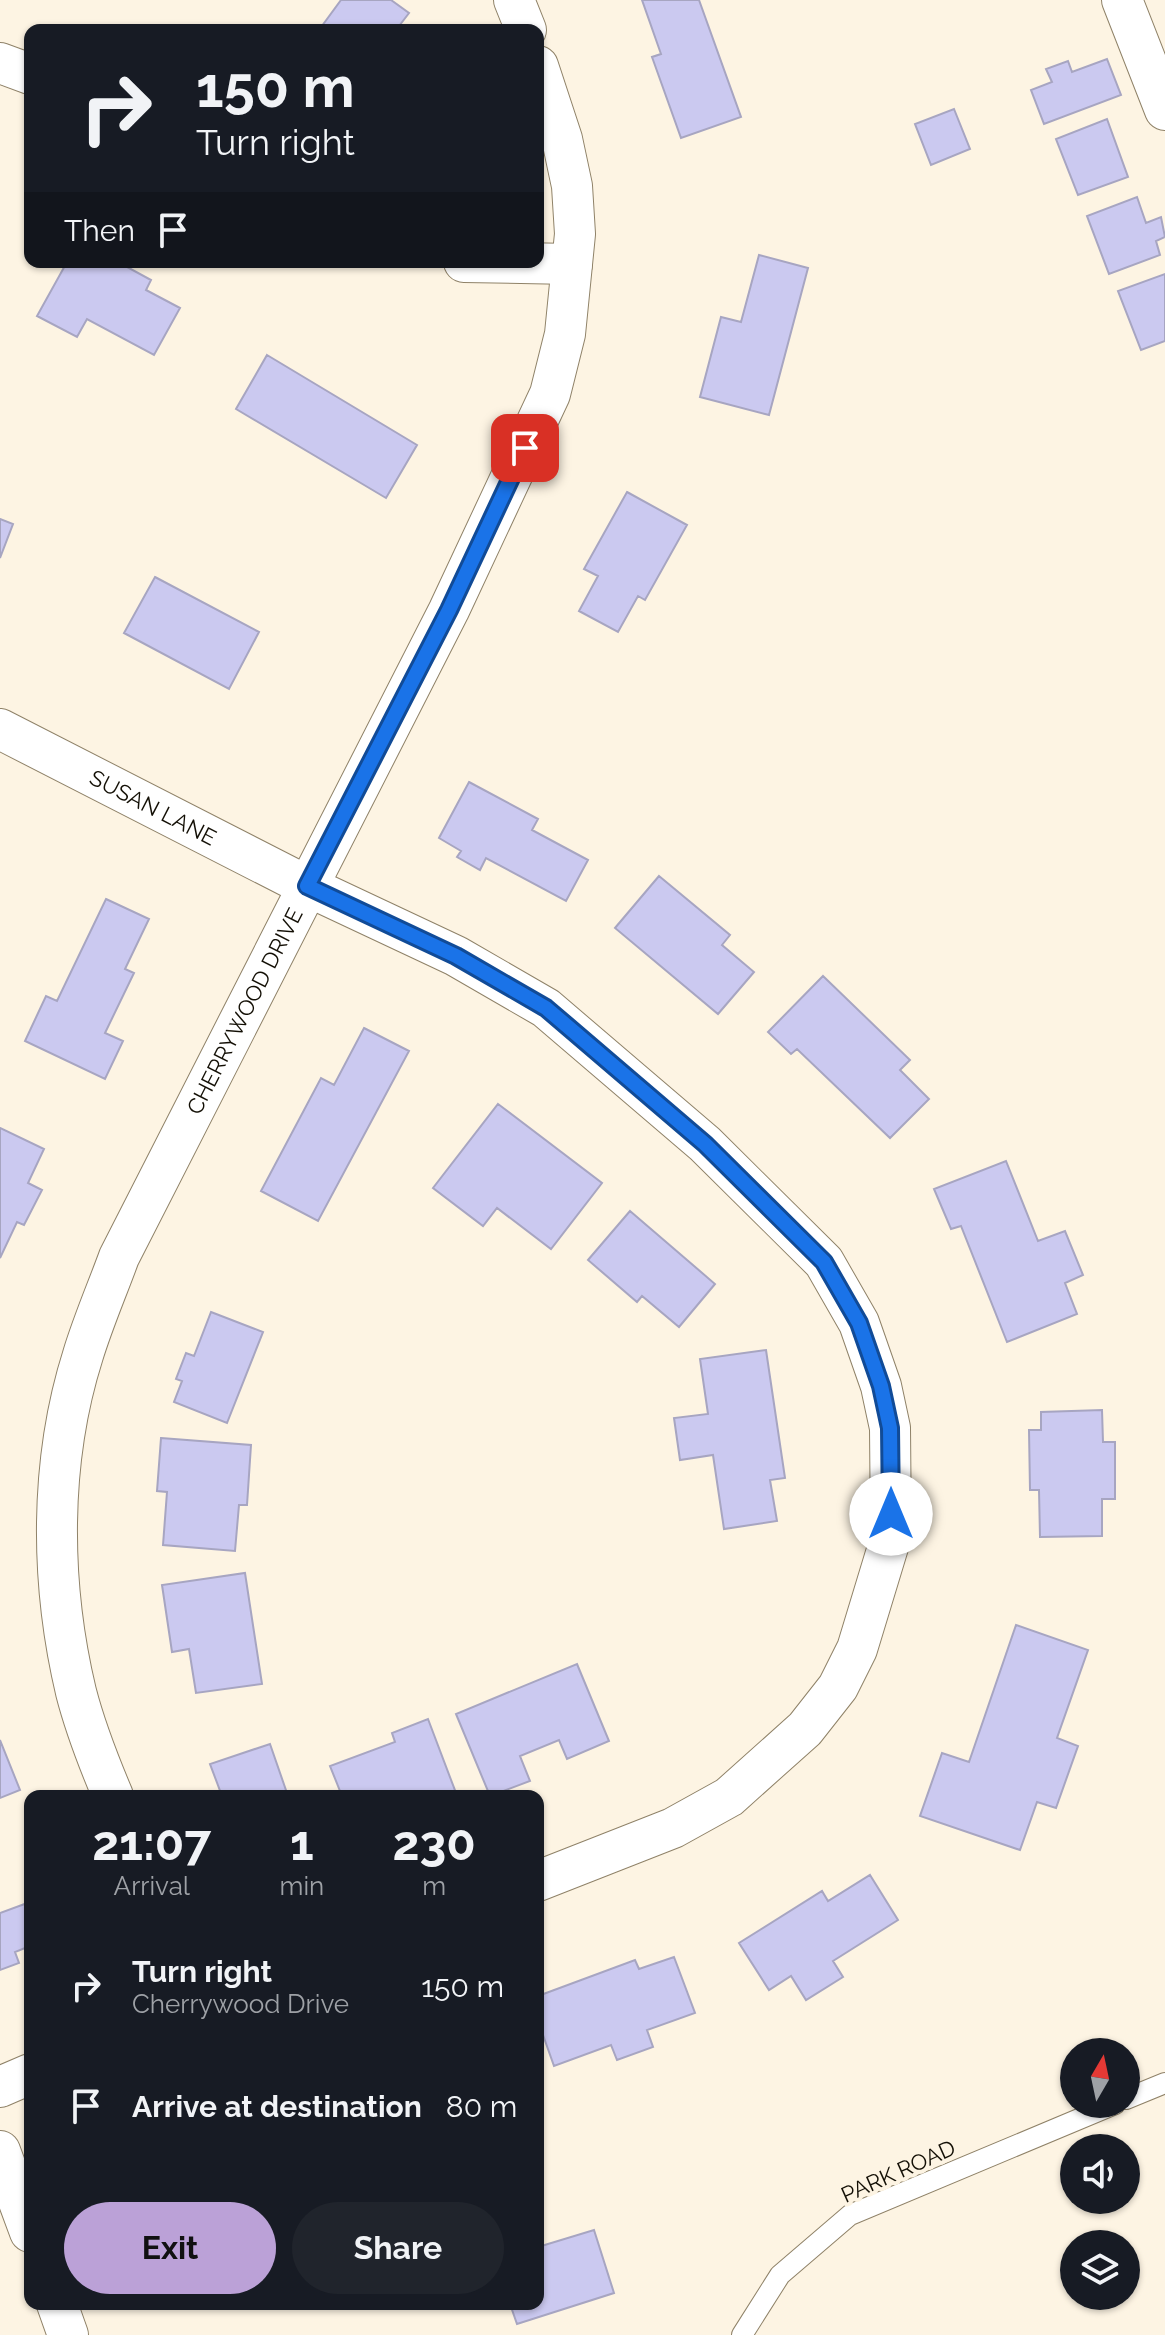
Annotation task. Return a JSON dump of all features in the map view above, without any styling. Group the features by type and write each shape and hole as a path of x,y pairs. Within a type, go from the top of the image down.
{"street":[{"path":"514,0 524,24"},
{"path":"1122,0 1165,110"},
{"path":"0,63 24,72"},
{"name":"CHERRYWOOD DRIVE","path":"111,1790 77,1695 64,1633 56,1528 64,1432 82,1355 119,1257 449,610 550,394 565,334 575,234 572,186 562,139 544,84"},
{"path":"544,263 572,264"},
{"name":"SUSAN LANE","path":"0,729 307,886 456,956 546,1008 705,1144 824,1262 859,1323 881,1386 890,1428 891,1537 857,1649 838,1687 805,1729 729,1797 673,1828 544,1879"},
{"path":"0,2087 24,2077"},
{"path":"0,2151 24,2216"},
{"path":"59,2310 68,2335"}],"lane":[{"path":"1140,2093 1165,2083"},
{"name":"PARK ROAD","path":"742,2335 780,2275 850,2215 1082,2118"}],"building":[{"path":"341,0 391,0 409,13 401,24 323,24"},
{"path":"642,0 699,0 741,117 681,138 652,57 661,54"},
{"path":"1107,59 1121,95 1044,124 1031,90 1052,82 1046,69 1068,61 1072,72"},
{"path":"954,109 970,149 931,165 915,124"},
{"path":"1107,119 1128,177 1078,195 1056,139"},
{"path":"1137,197 1146,223 1161,217 1165,237 1156,241 1160,255 1109,274 1087,216"},
{"path":"759,255 808,268 769,415 700,397 721,317 741,322"},
{"path":"64,268 129,268 151,280 146,290 180,308 154,355 87,319 77,337 37,316"},
{"path":"1165,274 1165,341 1141,350 1118,291"},
{"path":"267,355 417,445 386,498 236,409"},
{"path":"627,492 687,525 645,600 638,596 618,632 579,611 598,576 584,569"},
{"path":"0,519 13,524 0,558"},
{"path":"155,577 259,632 229,689 124,633"},
{"path":"469,782 538,819 532,830 588,860 566,901 486,858 480,870 457,857 461,851 439,838"},
{"path":"659,876 730,935 722,945 754,972 718,1014 615,928"},
{"path":"106,899 149,919 125,969 134,973 105,1033 123,1041 105,1079 25,1041 46,996 57,1001"},
{"path":"823,976 910,1060 900,1070 929,1099 890,1138 797,1049 791,1054 768,1032"},
{"path":"364,1028 409,1051 318,1221 261,1191 321,1078 334,1085"},
{"path":"498,1104 602,1183 551,1249 497,1208 483,1226 433,1188"},
{"path":"0,1128 44,1149 28,1183 42,1190 24,1225 17,1222 0,1258"},
{"path":"1006,1161 1038,1241 1065,1231 1083,1275 1065,1283 1077,1314 1007,1342 961,1226 951,1229 934,1189"},
{"path":"630,1211 715,1284 679,1327 642,1296 637,1302 588,1260"},
{"path":"211,1312 263,1332 227,1423 174,1402 182,1381 176,1379 186,1353 194,1356"},
{"path":"766,1350 785,1478 770,1480 777,1521 724,1529 713,1455 680,1460 674,1418 708,1414 700,1359"},
{"path":"1102,1410 1103,1442 1115,1442 1115,1499 1102,1499 1102,1536 1040,1537 1039,1490 1030,1490 1029,1430 1041,1430 1041,1412"},
{"path":"161,1438 251,1445 247,1505 239,1505 235,1551 163,1545 167,1492 157,1491"},
{"path":"245,1573 262,1684 196,1693 189,1649 172,1652 162,1585"},
{"path":"1016,1625 1088,1650 1057,1738 1078,1746 1056,1808 1037,1802 1020,1850 920,1816 942,1753 969,1762"},
{"path":"577,1664 609,1741 567,1759 559,1740 520,1756 530,1781 506,1790 488,1790 456,1714"},
{"path":"428,1719 455,1790 340,1790 330,1766 395,1742 392,1733"},
{"path":"0,1740 20,1790 0,1798"},
{"path":"270,1744 286,1790 220,1790 210,1764"},
{"path":"870,1875 898,1920 833,1961 843,1977 806,2000 791,1976 769,1990 739,1943 822,1891 828,1901"},
{"path":"24,1904 24,1948 15,1952 19,1963 0,1970 0,1913"},
{"path":"674,1957 695,2013 647,2030 653,2047 617,2060 611,2045 554,2066 544,2038 544,1994 635,1960 639,1969"},
{"path":"594,2230 614,2293 517,2324 512,2310 544,2310 544,2245"}],"route":[{"path":"525,448 449,610 307,886 456,956 546,1008 705,1144 824,1262 859,1323 881,1386 890,1428 891,1514"}]}
